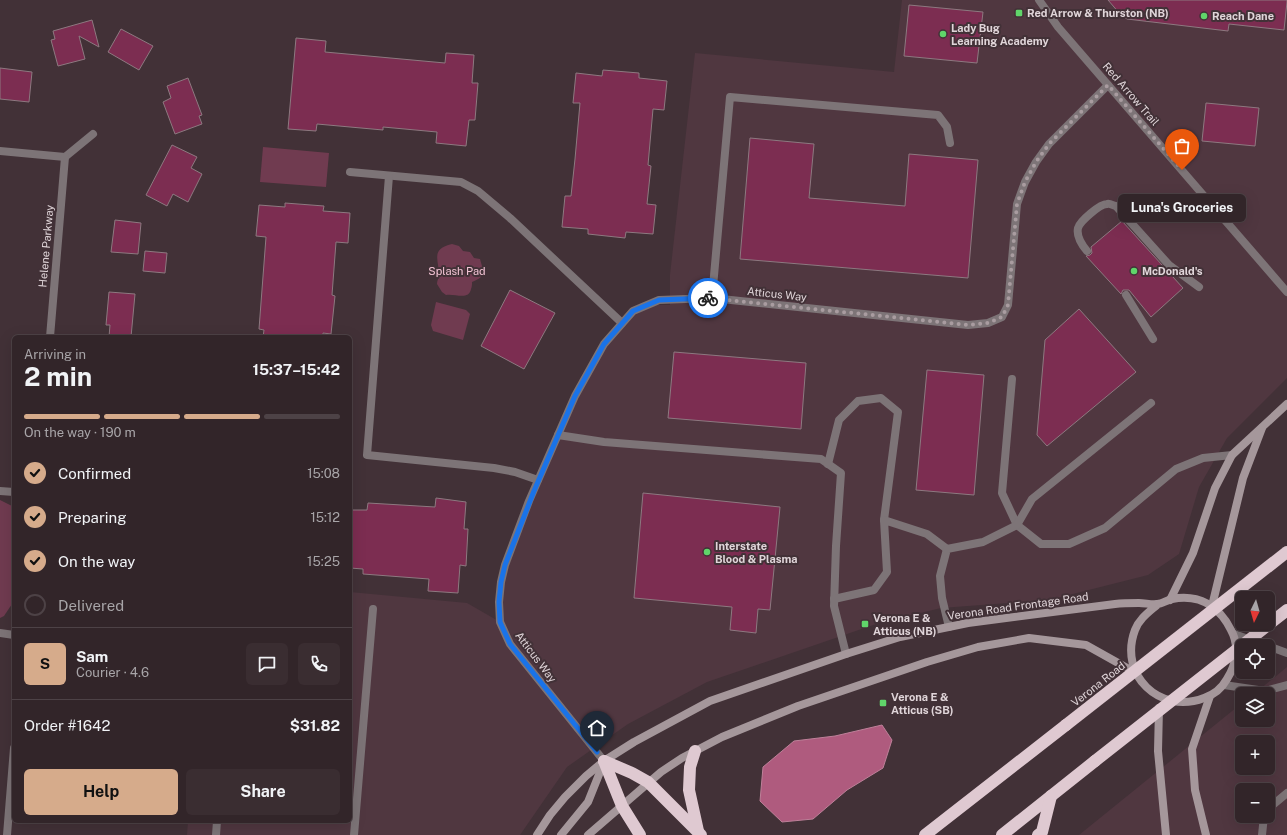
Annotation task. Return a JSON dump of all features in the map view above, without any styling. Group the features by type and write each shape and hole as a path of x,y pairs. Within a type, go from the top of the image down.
{"highway":[{"name":"Verona Road","path":"925,835 1287,552"},
{"path":"1002,835 1287,610"},
{"path":"695,751 690,767 689,790 700,833"},
{"path":"604,761 632,772 648,782 700,833"},
{"path":"604,761 622,806 640,835"},
{"path":"1038,835 1042,832 1051,796"}],"street":[{"name":"Red Arrow Trail","path":"1039,0 1058,27 1287,292"},
{"name":"Atticus Way","path":"604,761 510,644 500,622 499,602 501,582 505,565 529,502 575,396 604,344 633,311 659,300 712,298 968,325 988,323 1002,317 1008,305 1017,204 1025,182 1036,162 1049,144 1108,85"},
{"path":"712,298 730,97 938,114 947,128 950,143"},
{"path":"0,151 65,157 93,134"},
{"name":"Helene Parkway","path":"50,335 65,157"},
{"path":"350,172 461,182 478,191 510,218 622,323"},
{"path":"389,176 367,455 494,468 515,472 538,480"},
{"path":"1087,251 1081,243 1078,228 1082,222 1099,207 1107,204 1116,206 1169,265 1199,287"},
{"path":"1126,295 1153,338"},
{"path":"1012,378 1002,493 1017,525 1041,544 1069,544 1104,528 1176,469 1203,458 1232,455"},
{"path":"828,464 839,420 858,401 882,398 898,412 884,520 887,572 874,590 834,599"},
{"path":"884,520 927,534 947,549 983,542 1017,525 1032,499 1151,403"},
{"path":"1170,600 1193,553 1215,488 1232,455 1287,404"},
{"path":"1212,606 1243,478 1263,427"},
{"path":"558,435 604,442 821,460 841,473 834,606 846,654"},
{"path":"0,491 12,492"},
{"path":"947,549 940,576 942,598 949,627"},
{"path":"1157,605 1144,616 1136,628 1131,643 1132,659 1136,674 1146,688 1160,697 1176,703 1194,702 1210,696 1224,685 1233,670 1236,652 1234,634 1226,619 1212,606 1199,600 1185,598 1170,600"},
{"name":"Verona Road Frontage Road","path":"537,835 550,815 565,797 604,761 634,742 710,701 900,637 949,627 1115,604 1132,603 1157,605 1170,600"},
{"path":"354,835 373,610"},
{"path":"0,634 12,635"},
{"path":"1234,634 1248,639"},
{"path":"588,835 648,782 672,764 695,751 744,728 798,706 978,646 1029,638 1086,646 1136,674"},
{"path":"1275,648 1287,652"},
{"path":"1224,685 1265,691 1287,685"},
{"path":"1206,835 1196,790 1192,749 1210,696"},
{"path":"1160,697 1158,751 1166,835"},
{"path":"562,835 588,802 604,761"},
{"path":"7,835 12,773"},
{"path":"1275,803 1287,793"},
{"path":"216,835 217,823"},
{"path":"1262,835 1263,823"}],"shaded area":[{"path":"902,0 1287,0 1287,378 1227,438 1199,487 1179,554 1148,575 1049,600 941,608 879,623 707,682 628,724 567,767 520,835 187,835 188,823 352,823 352,592 467,603 500,622 501,582 529,501 604,344 638,310 655,305 670,305 670,275 695,53 894,72"},
{"path":"1287,667 1287,835 1079,835 1235,709 1235,727 1275,727 1275,687 1263,687 1272,679 1275,679 1275,677"},
{"path":"882,725 892,740 883,768 847,790 813,819 782,822 760,801 763,767 794,741 835,736"}],"green space":[{"path":"263,147 329,153 326,187 260,182"},
{"name":"Splash Pad","path":"452,244 459,246 463,251 470,252 474,258 480,259 483,271 480,278 472,282 470,293 464,296 446,295 437,284 439,275 437,260 438,252 445,246"},
{"path":"436,302 466,310 470,314 463,340 433,331 431,325"},
{"path":"0,500 12,506 12,604 4,616 0,618"}],"building":[{"name":"Reach Dane","path":"1108,0 1287,0 1287,2 1284,30 1229,24 1228,31 1127,19 1120,14"},
{"name":"Lady Bug Learning Academy","path":"909,5 983,12 977,63 904,56"},
{"path":"92,20 99,47 79,36 85,59 58,66 51,40 55,39 53,31"},
{"path":"121,29 153,46 139,70 108,52"},
{"path":"296,38 326,41 325,52 445,63 446,53 474,55 472,83 478,83 475,120 469,120 466,146 436,143 437,132 383,127 383,130 317,124 316,131 288,129"},
{"path":"0,68 32,72 29,102 0,99"},
{"path":"603,70 639,73 639,78 667,81 664,110 653,109 648,165 651,166 647,204 656,205 653,234 626,232 625,238 588,234 588,229 562,227 565,196 571,196 575,159 580,103 573,103 576,73 602,76"},
{"path":"188,78 202,115 199,116 202,124 175,134 163,102 171,98 167,86"},
{"path":"1206,103 1259,108 1255,146 1202,141"},
{"path":"750,138 814,144 809,198 905,206 909,154 978,160 968,278 740,259"},
{"path":"172,145 197,157 191,168 202,174 188,202 173,194 167,206 146,195"},
{"path":"285,203 324,206 323,211 350,213 348,243 336,242 332,295 335,296 331,334 263,335 264,330 259,329 266,237 256,236 259,205 285,207"},
{"path":"115,220 141,223 138,254 111,252"},
{"name":"McDonald's","path":"1122,221 1183,288 1151,317 1129,290 1123,290 1121,294 1086,256 1092,253 1091,247"},
{"path":"145,251 167,253 165,273 143,271"},
{"path":"510,290 555,313 524,369 481,346"},
{"path":"109,292 135,294 131,335 109,335 110,325 106,325"},
{"path":"1079,309 1136,372 1047,446 1037,435 1045,340"},
{"path":"674,352 806,363 801,429 668,418"},
{"path":"927,370 984,375 974,495 916,490"},
{"name":"Interstate Blood & Plasma","path":"643,493 780,507 770,610 758,609 756,633 730,630 732,607 634,598"},
{"path":"436,498 466,502 464,529 468,529 466,566 460,565 458,593 428,591 429,579 363,574 363,569 352,568 352,510 367,510 368,503 435,507"}],"way so far":[{"path":"708,298 968,325 988,323 1002,317 1008,305 1017,204 1025,182 1036,162 1049,144 1108,85 1182,170"}],"place":[{"name":"Red Arrow & Thurston (NB)","path":"1019,13"},
{"name":"Reach Dane","path":"1204,16"},
{"name":"Lady Bug Learning Academy","path":"943,34"},
{"name":"Luna's Groceries","path":"1182,170"},
{"name":"McDonald's","path":"1134,271"},
{"name":"Interstate Blood & Plasma","path":"707,552"},
{"name":"Verona E & Atticus (NB)","path":"865,624"},
{"name":"Verona E & Atticus (SB)","path":"883,703"}],"route":[{"path":"597,752 521,659 504,634 500,622 499,602 501,582 505,565 529,502 575,396 604,344 633,311 659,300 708,298"}]}
